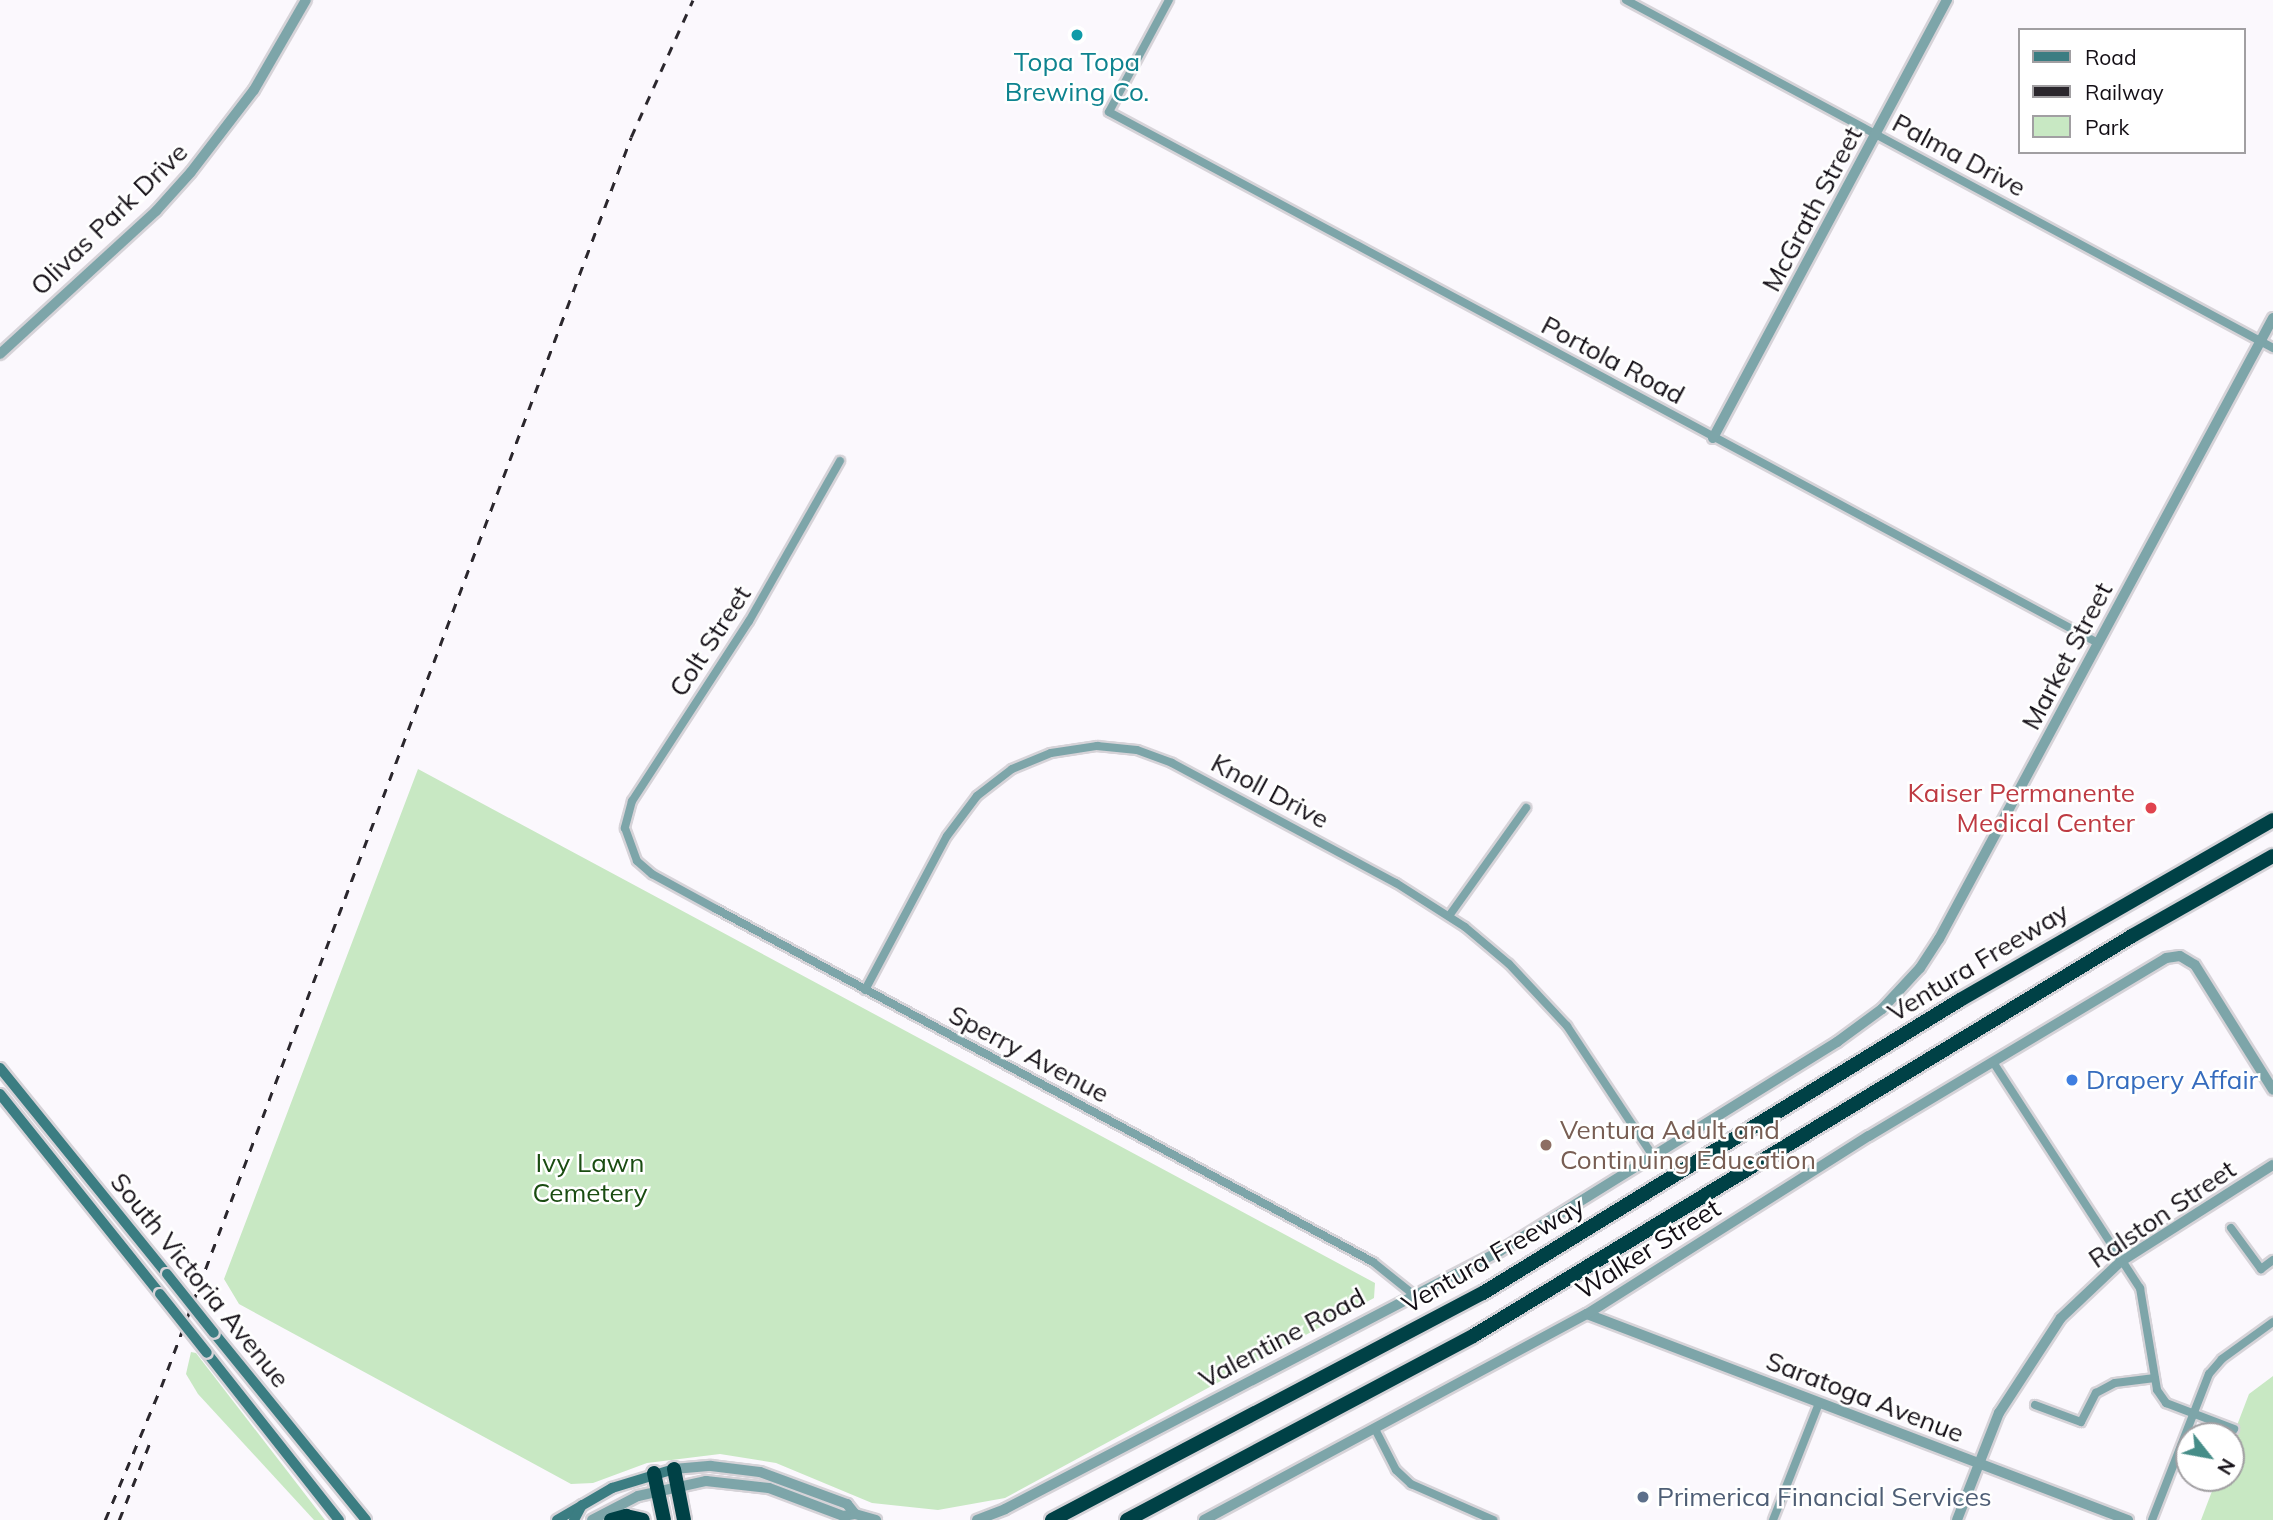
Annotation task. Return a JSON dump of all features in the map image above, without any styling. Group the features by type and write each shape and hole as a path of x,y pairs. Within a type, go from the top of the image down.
{"highway":[{"name":"Ventura Freeway","path":"1052,1520 1483,1293 1960,1000 2273,820"},
{"path":"1126,1520 1473,1336 2132,936 2273,856"},
{"path":"674,1469 684,1520"},
{"path":"654,1473 664,1520"},
{"path":"611,1520 626,1516 643,1520"}],"main road":[{"name":"South Victoria Avenue","path":"0,1068 366,1520"},
{"name":"South Victoria Avenue","path":"0,1094 340,1520"},
{"path":"557,1520 582,1505 654,1473 674,1469"},
{"path":"574,1520 582,1505"}],"street":[{"name":"Olivas Park Drive","path":"0,354 123,242 191,172 254,90 306,0"},
{"name":"Portola Road","path":"1169,0 1109,112 2098,643"},
{"name":"Palma Drive","path":"1626,0 2273,348"},
{"name":"McGrath Street","path":"1713,438 1947,0"},
{"name":"Market Street","path":"1886,1005 1939,939 2273,318"},
{"name":"Colt Street","path":"629,845 625,828 632,801 749,621 841,461"},
{"name":"Knoll Drive","path":"865,989 947,836 977,796 1024,762 1081,747 1125,748 1172,763 1450,916 1509,964 1558,1015 1653,1156"},
{"path":"1450,916 1526,808"},
{"name":"Sperry Avenue","path":"629,845 652,874 1373,1262 1414,1295"},
{"name":"Walker Street","path":"1204,1520 1587,1314 1993,1062 2177,956 2195,965 2273,1090"},
{"name":"Valentine Road","path":"976,1520 1005,1509 1500,1251 1837,1042 1886,1005"},
{"path":"1993,1062 2144,1298 2155,1378 2166,1403 2214,1422"},
{"name":"Ralston Street","path":"1957,1520 2005,1402 2041,1343 2079,1299 2120,1262 2273,1165"},
{"path":"2231,1228 2261,1269 2273,1260"},
{"name":"Saratoga Avenue","path":"1587,1314 2128,1520"},
{"path":"2152,1520 2192,1414 2216,1364 2273,1322"},
{"path":"2035,1405 2081,1422 2096,1393 2115,1383 2155,1378"},
{"path":"1773,1520 1819,1403"},
{"path":"1375,1429 1396,1470 1411,1485 1493,1520"},
{"path":"674,1469 711,1466 760,1472 847,1504 855,1514"},
{"path":"592,1520 615,1505 658,1490 706,1481 756,1485 843,1516 855,1514 876,1520"}],"green space":[{"name":"Ivy Lawn Cemetery","path":"418,769 1375,1283 1374,1298 1005,1498 938,1510 872,1503 776,1463 720,1454 647,1463 593,1483 571,1484 239,1304 224,1279"},
{"path":"191,1352 196,1353 325,1520 314,1520 198,1394 186,1374"},
{"path":"2273,1376 2273,1520 2201,1520 2212,1492 2245,1492 2245,1422 2238,1422 2249,1394"}],"railway":[{"path":"105,1520 161,1387 631,137 693,0"},
{"path":"119,1520 152,1437"}],"place":[{"name":"Topa Topa Brewing Co.","path":"1077,35"},
{"name":"Kaiser Permanente Medical Center","path":"2151,808"},
{"name":"Drapery Affair","path":"2072,1080"},
{"name":"Ventura Adult and Continuing Education","path":"1546,1145"},
{"name":"Primerica Financial Services","path":"1643,1497"}]}
